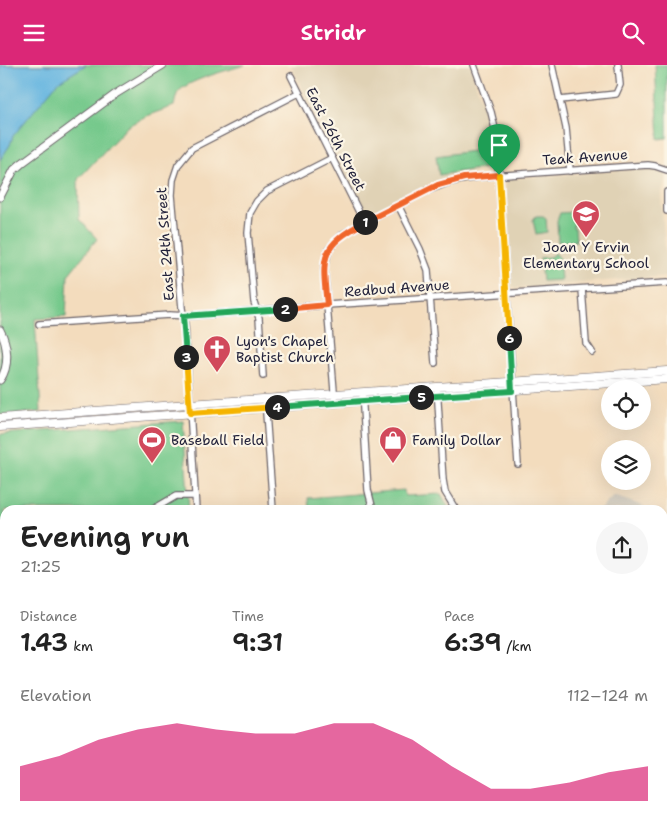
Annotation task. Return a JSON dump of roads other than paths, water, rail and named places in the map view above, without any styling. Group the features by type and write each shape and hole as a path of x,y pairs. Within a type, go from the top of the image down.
{"main road":[{"path":"0,418 667,371"},
{"path":"0,427 667,379"}],"street":[{"path":"0,197 14,170 22,163 117,93 163,65"},
{"path":"474,65 494,123 518,464"},
{"path":"552,65 567,133 570,171"},
{"path":"560,100 616,94 620,85 618,65"},
{"name":"East 26th Street","path":"290,76 364,222"},
{"name":"East 24th Street","path":"196,505 183,316 172,195 175,173 192,148 299,93"},
{"path":"263,376 259,318 254,302 248,233 253,207 262,195 273,188 332,158"},
{"name":"Teak Avenue","path":"364,222 426,191 450,181 464,178 648,165 666,170"},
{"path":"667,191 667,211"},
{"path":"398,205 409,225 428,270 435,363"},
{"path":"335,403 324,268 329,249 343,234 364,222"},
{"name":"Redbud Avenue","path":"39,324 667,283"},
{"path":"582,289 586,343 592,352"},
{"path":"0,330 6,346 6,366 5,373 0,380"},
{"path":"437,387 443,480 445,491 453,505"},
{"path":"362,392 369,495 372,505"},
{"path":"265,399 273,505"},
{"path":"161,505 176,497 195,495"}],"water":[{"path":"0,65 86,65 57,83 13,136 10,145 0,160"}],"place":[{"name":"Joan Y Ervin Elementary School","path":"586,238"},
{"name":"Lyon's Chapel Baptist Church","path":"217,373"},
{"name":"Baseball Field","path":"152,464"},
{"name":"Family Dollar","path":"393,464"}]}
